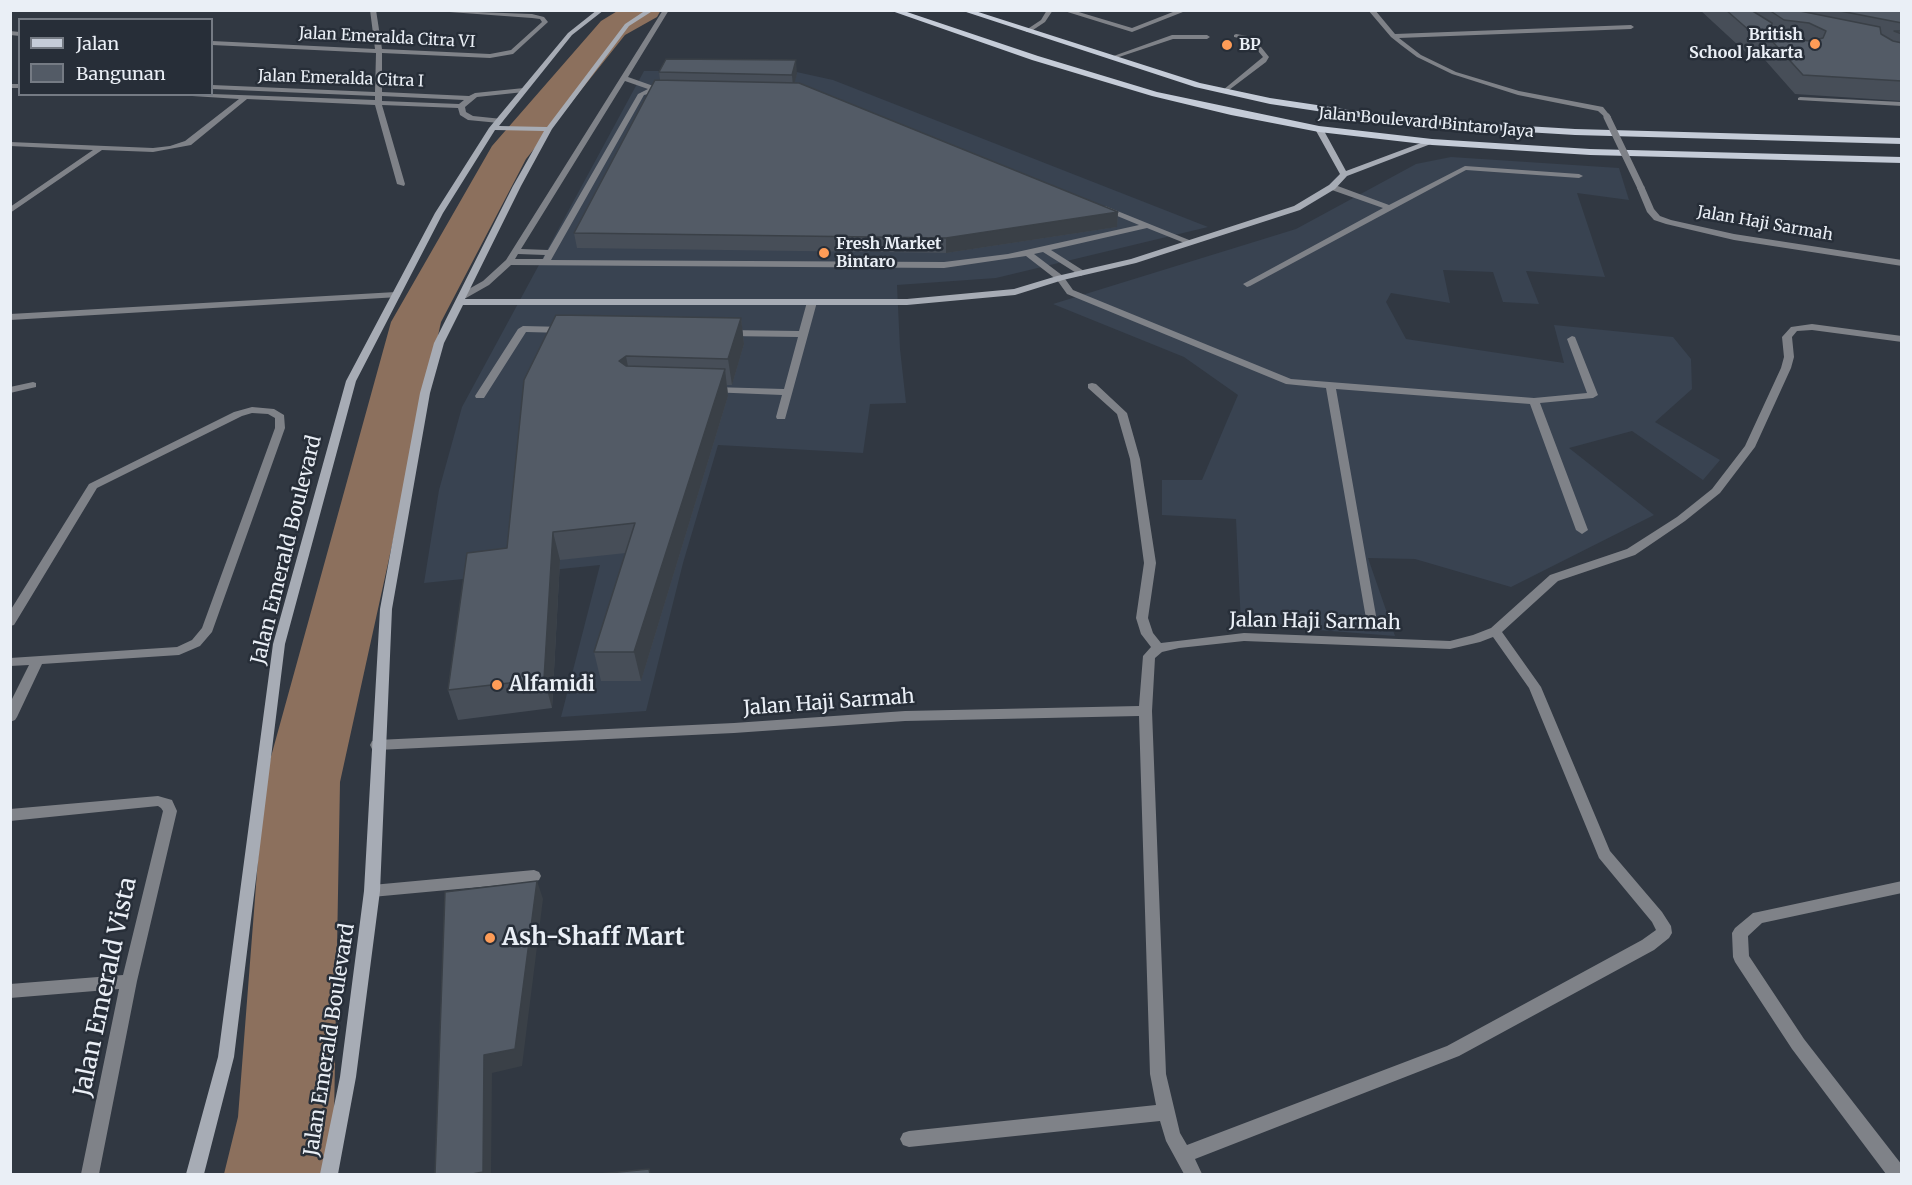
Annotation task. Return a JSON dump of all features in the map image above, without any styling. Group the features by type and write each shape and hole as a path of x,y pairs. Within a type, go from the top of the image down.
{"main road":[{"name":"Jalan Emerald Boulevard","path":"195,1174 226,1057 279,644 351,381 439,213 524,90 570,34 601,10"},
{"name":"Jalan Emerald Boulevard","path":"329,1174 348,1077 372,891 377,745 386,609 425,393 439,343 517,186 544,126 627,25 651,10"},
{"name":"Jalan Boulevard Bintaro Jaya","path":"892,10 1035,58 1189,103 1319,129 1432,142 1590,152 1902,159"},
{"name":"Jalan Boulevard Bintaro Jaya","path":"966,11 1023,36 1068,45 1157,73 1225,91 1314,108 1476,126 1575,132 1902,141"},
{"path":"988,42 1023,36"},
{"path":"1035,58 1035,51 1039,47 1068,45"},
{"path":"498,126 509,121 544,126"},
{"path":"498,126 544,126"},
{"path":"1319,129 1344,174"},
{"path":"461,299 907,302 1015,292 1060,278 1133,261 1297,208 1332,187 1344,174 1432,142"}],"street":[{"path":"373,10 379,51 378,103"},
{"name":"Jalan Emeralda Citra VI","path":"213,43 504,54 513,52 545,22 542,18 424,10"},
{"path":"461,299 486,283 509,262 666,10"},
{"path":"966,11 981,10"},
{"path":"1023,36 1043,21 1050,10"},
{"path":"1064,10 1132,30 1185,10"},
{"path":"1371,10 1393,36 1631,27"},
{"path":"1225,91 1264,61 1266,57 1251,38 1236,36"},
{"name":"Jalan Haji Sarmah","path":"1393,36 1419,56 1454,73 1518,93 1600,110 1607,117 1650,210 1657,218 1734,237 1902,263"},
{"path":"1111,58 1172,37 1207,37"},
{"path":"624,78 656,89"},
{"name":"Jalan Emeralda Citra I","path":"213,87 469,98 490,92 524,90"},
{"path":"614,93 633,94 656,89 678,89"},
{"path":"545,262 633,94"},
{"name":"Jalan Emeralda Citra I","path":"204,96 461,106 463,113 471,118 498,126"},
{"path":"10,144 153,150 188,143 245,98"},
{"path":"461,106 469,98"},
{"path":"1800,99 1900,105"},
{"name":"Jalan Emeralda Citra I","path":"378,103 401,184"},
{"path":"10,211 100,148"},
{"path":"1247,284 1465,168 1579,176"},
{"path":"1332,187 1390,208"},
{"path":"1092,204 1179,246"},
{"path":"509,262 944,265 1044,249 1142,227 1190,242"},
{"path":"1044,249 1081,273"},
{"path":"515,251 551,253"},
{"path":"1027,252 1060,278 1070,292 1289,382 1534,401 1593,395 1572,339"},
{"path":"10,317 396,295"},
{"path":"781,417 812,302"},
{"name":"Jalan Haji Sarmah","path":"1158,648 1244,637 1450,645 1476,639 1495,631 1554,578 1631,552 1681,519 1716,491 1750,447 1786,368 1789,357 1787,337 1794,329 1812,327 1902,339"},
{"path":"480,396 523,329 581,330"},
{"path":"722,333 803,334"},
{"path":"10,390 33,385"},
{"path":"1092,386 1122,413 1135,459 1150,562 1142,618 1147,634 1158,648 1149,656 1145,711 1158,1074 1172,1135 1193,1174"},
{"path":"1331,386 1371,627"},
{"path":"698,390 788,392"},
{"path":"1534,401 1582,530"},
{"path":"10,662 179,651 196,643 208,629 280,428 280,417 270,411 252,410 238,414 93,486 11,620"},
{"path":"1183,1155 1453,1051 1648,945 1664,933 1663,926 1657,917 1604,854 1534,687 1495,631"},
{"path":"10,717 37,662"},
{"name":"Jalan Haji Sarmah","path":"377,745 734,728 905,716 1145,711"},
{"name":"Jalan Emerald Vista","path":"10,815 158,801 166,804 170,811 129,981 90,1174"},
{"path":"372,891 534,876"},
{"path":"1897,1174 1798,1044 1741,957 1740,933 1758,918 1902,887"},
{"path":"10,991 129,981"},
{"path":"909,1139 1167,1112"}],"shaded area":[{"name":"Fresh Market Bintaro","path":"644,71 792,71 833,80 1208,227 996,278 897,285 900,349 906,403 870,404 863,453 718,445 683,563 646,711 561,717 600,565 424,583 439,490 462,407"},
{"path":"1451,157 1619,168 1629,200 1577,193 1605,277 1526,271 1539,304 1503,302 1493,272 1443,270 1450,303 1391,293 1386,302 1406,339 1564,363 1554,325 1673,337 1691,359 1692,389 1655,422 1720,460 1703,480 1632,431 1569,448 1654,515 1511,587 1415,559 1368,558 1395,636 1241,624 1236,519 1162,515 1162,480 1202,480 1238,395 1184,357 1053,304 1296,229 1416,164"}],"building":[{"path":"1726,10 1751,10 1772,23 1771,32 1788,39 1811,41 1823,38 1826,31 1809,23 1784,20 1769,10 1795,10 1880,27 1881,34 1902,43 1902,81 1803,75 1772,41 1759,39"},
{"path":"1835,10 1902,10 1902,23"},
{"path":"666,59 796,60 792,75 659,72"},
{"path":"655,80 799,83 1118,212 946,238 574,233"},
{"path":"556,315 741,318 728,359 626,356 619,361 626,366 725,369 634,652 594,652 635,523 553,532 544,679 448,690 467,553 507,548 524,380"},
{"path":"537,881 515,1049 484,1055 483,1172 435,1174 445,892"},
{"path":"649,1169 650,1174 599,1174"}],"waterway":[{"path":"273,1174 286,1117 302,782 416,322 507,155 613,28 645,10"}],"place":[{"name":"British School Jakarta","path":"1815,44"},
{"name":"BP","path":"1227,45"},
{"name":"Fresh Market Bintaro","path":"824,253"},
{"name":"Alfamidi","path":"497,685"},
{"name":"Ash-Shaff Mart","path":"490,938"}]}
